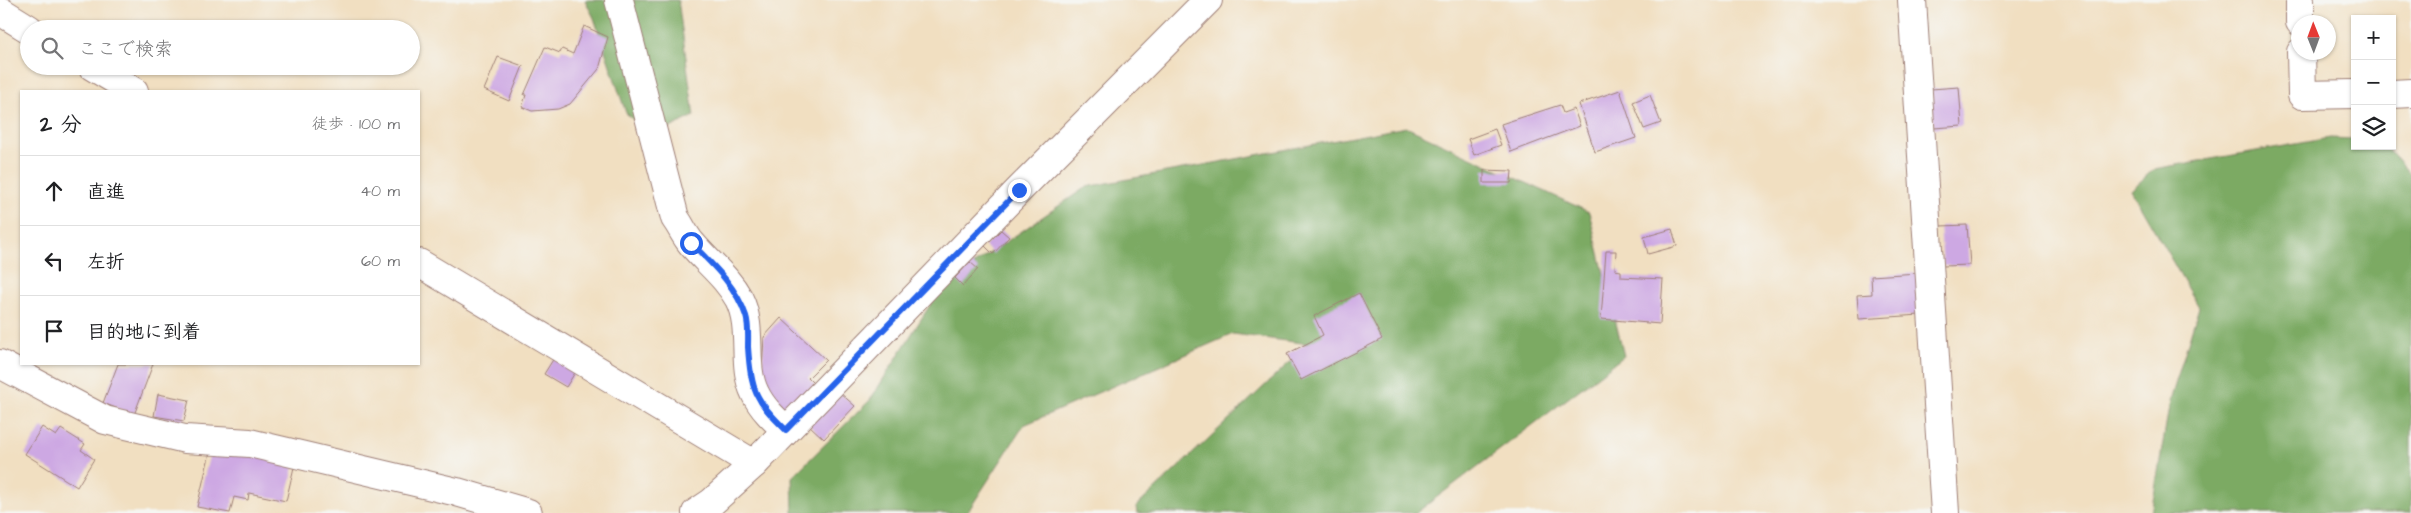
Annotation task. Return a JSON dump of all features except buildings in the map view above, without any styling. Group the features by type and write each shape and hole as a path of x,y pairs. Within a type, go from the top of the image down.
{"street":[{"path":"619,0 675,218 691,243 725,278 738,299 746,318 750,374 754,391 764,408 786,430"},
{"path":"696,513 710,504 754,464 1012,197 1208,0"},
{"path":"1912,0 1945,513"},
{"path":"2300,0 2300,15"},
{"path":"0,11 20,23"},
{"path":"2301,60 2302,95 2351,94"},
{"path":"107,75 132,90"},
{"path":"2396,94 2411,93"},
{"path":"420,264 754,464"},
{"path":"0,364 105,420 186,439 250,443 457,492 528,513"}],"green space":[{"path":"585,0 678,0 694,116 652,137 626,113 594,18"},
{"path":"1406,127 1589,212 1624,356 1416,513 1137,513 1136,507 1309,344 1233,334 1024,425 967,513 793,513 792,477 870,400 942,286 1086,187"},
{"path":"2330,138 2351,139 2351,150 2389,150 2411,175 2411,513 2151,513 2170,401 2199,307 2131,190 2154,169"}],"route":[{"path":"691,243 725,278 738,299 746,318 750,374 754,391 764,408 786,430 1019,190"}]}
